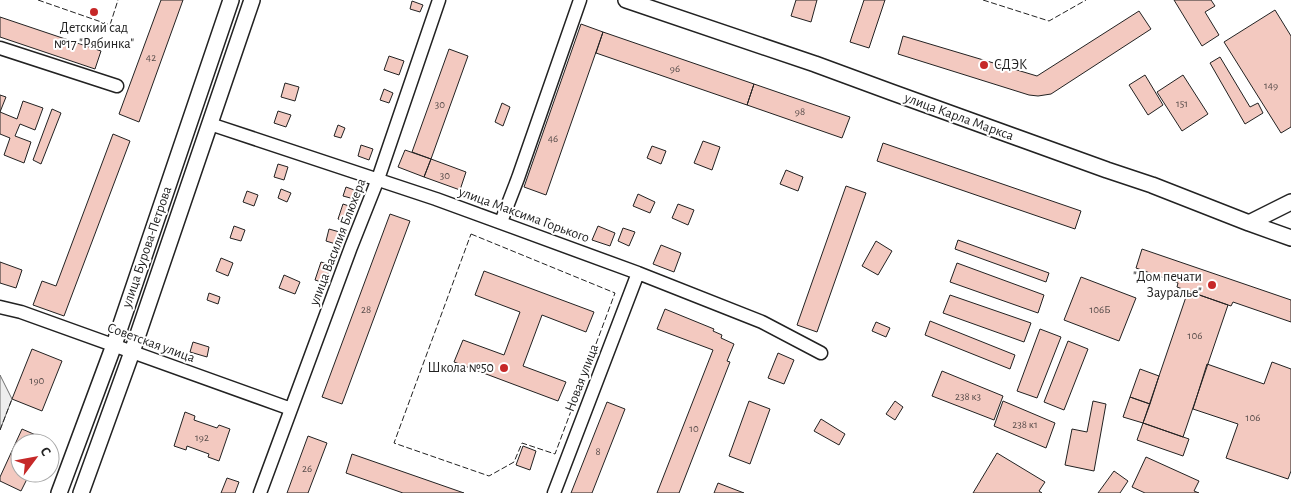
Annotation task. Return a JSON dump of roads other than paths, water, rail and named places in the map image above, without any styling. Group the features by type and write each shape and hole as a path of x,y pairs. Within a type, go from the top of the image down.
{"main road":[{"name":"улица Бурова-Петрова","path":"59,493 114,345 231,0"},
{"name":"улица Бурова-Петрова","path":"81,493 132,352 252,0"},
{"name":"улица Карла Маркса","path":"626,0 815,64 1152,185 1291,238"},
{"path":"1249,223 1291,202"}],"street":[{"name":"улица Василия Блюхера","path":"260,493 378,179 439,0"},
{"path":"501,222 580,0"},
{"path":"0,48 116,86"},
{"name":"улица Максима Горького","path":"210,124 378,179 638,273 762,322 821,353"},
{"name":"Новая улица","path":"554,493 638,273"},
{"name":"Советская улица","path":"0,307 21,312 291,409"}],"place":[{"name":"Детский сад №17 \"Рябинка\"","path":"94,12"},
{"name":"СДЭК","path":"984,65"},
{"name":"\"Дом печати Зауралье\"","path":"1212,285"},
{"name":"Школа №50","path":"504,368"}]}
